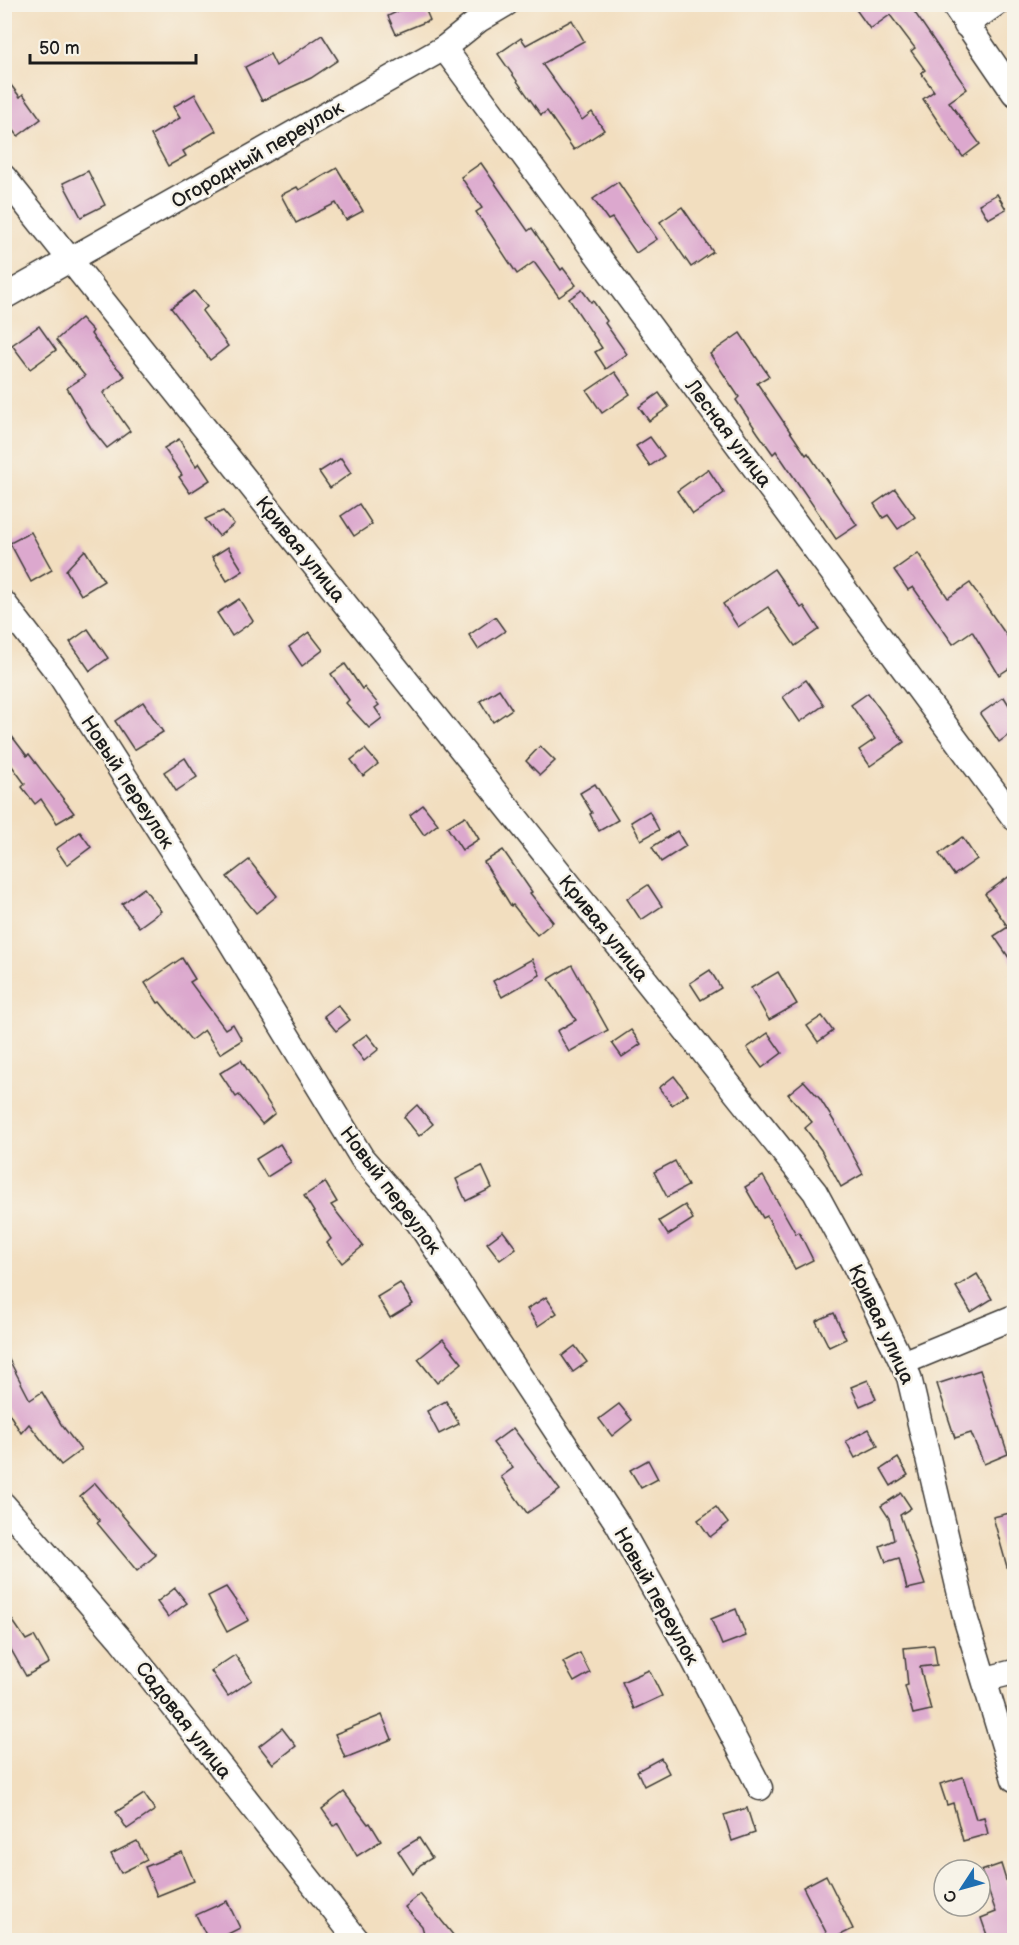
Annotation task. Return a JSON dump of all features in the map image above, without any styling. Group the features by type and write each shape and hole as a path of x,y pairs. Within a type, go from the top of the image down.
{"street":[{"name":"Огородный переулок","path":"4,297 444,48 475,12 506,4"},
{"path":"953,4 1014,93"},
{"path":"966,25 996,4"},
{"name":"Лесная улица","path":"444,48 1014,818"},
{"name":"Кривая улица","path":"4,177 815,1192 855,1264 909,1377 966,1620 986,1679 1014,1779"},
{"name":"Новый переулок","path":"4,603 68,687 228,938 362,1158 418,1222 617,1523 691,1655 760,1788"},
{"path":"902,1363 1014,1317"},
{"name":"Садовая улица","path":"4,1505 121,1640 357,1941"},
{"path":"986,1679 1014,1672"}],"building":[{"path":"413,4 423,4 430,20 396,34 388,16"},
{"path":"852,4 909,4 967,89 949,102 980,144 963,157 923,99 934,91 921,73 925,70 911,51 915,48 890,15 870,29"},
{"path":"572,20 584,41 542,64 582,120 592,112 604,130 574,150 547,111 541,115 498,54 521,38 526,45"},
{"path":"322,35 338,60 311,78 262,101 245,67 270,54 276,66"},
{"path":"4,76 20,97 23,94 41,119 18,136 4,117"},
{"path":"195,94 216,131 183,151 186,156 168,166 151,135 180,118 173,107"},
{"path":"481,163 528,231 532,228 561,270 563,268 576,285 559,297 534,262 517,274 476,212 482,208 461,177"},
{"path":"337,168 363,211 346,220 336,203 296,223 281,195 297,187 299,190"},
{"path":"88,171 105,205 81,217 63,183"},
{"path":"618,182 657,239 636,253 612,218 608,220 593,199"},
{"path":"997,194 1006,209 988,219 979,204"},
{"path":"682,207 713,252 691,267 660,222"},
{"path":"582,290 591,302 593,301 627,354 606,369 595,352 602,348 569,299"},
{"path":"194,291 207,307 202,311 228,346 210,360 171,308"},
{"path":"81,318 93,331 91,334 111,361 125,376 103,393 130,431 107,448 91,428 67,388 85,376 56,340"},
{"path":"39,326 56,350 30,369 12,345"},
{"path":"740,333 769,376 757,383 857,525 836,539 776,451 773,454 758,433 736,400 739,397 710,354"},
{"path":"615,372 630,394 602,413 587,391"},
{"path":"659,393 669,407 649,421 639,407"},
{"path":"650,437 664,456 650,466 636,446"},
{"path":"179,439 196,466 199,463 210,480 190,493 179,477 182,475 164,448"},
{"path":"341,458 351,473 330,488 319,472"},
{"path":"708,469 724,493 693,514 677,491"},
{"path":"895,489 915,517 898,529 888,515 883,518 874,504"},
{"path":"359,504 372,524 354,536 341,516"},
{"path":"223,511 234,524 219,536 205,519"},
{"path":"31,532 52,570 31,582 10,543"},
{"path":"228,547 243,571 227,581 212,557"},
{"path":"85,550 104,581 81,595 66,570"},
{"path":"918,553 948,598 970,583 1014,646 1014,665 999,675 972,631 953,644 913,587 908,590 894,570"},
{"path":"774,569 801,608 804,606 819,629 795,646 768,607 738,627 723,604"},
{"path":"239,599 253,621 232,636 217,613"},
{"path":"495,617 505,631 478,649 469,635"},
{"path":"88,629 108,658 90,671 70,642"},
{"path":"309,632 323,650 302,666 289,647"},
{"path":"345,664 362,689 364,687 379,705 375,708 382,718 369,728 346,703 349,700 331,674"},
{"path":"806,680 824,705 800,722 783,697"},
{"path":"499,689 512,709 493,722 480,701"},
{"path":"868,693 904,742 870,766 859,750 875,739 851,705"},
{"path":"1004,697 1014,713 1014,731 999,742 980,714"},
{"path":"143,702 163,732 134,750 115,721"},
{"path":"4,726 27,756 29,754 74,813 57,823 41,799 35,804 22,787 25,784 4,755"},
{"path":"540,746 555,761 540,775 526,761"},
{"path":"365,749 378,764 363,776 351,760"},
{"path":"185,758 197,777 176,791 164,772"},
{"path":"595,784 618,820 599,831 580,793"},
{"path":"423,805 438,824 424,835 410,815"},
{"path":"649,811 659,830 641,840 631,822"},
{"path":"465,816 479,839 462,850 447,827"},
{"path":"677,831 686,846 661,862 652,847"},
{"path":"80,832 91,847 67,865 56,849"},
{"path":"962,837 977,859 954,875 939,854"},
{"path":"503,850 532,892 530,893 553,922 537,935 513,905 511,906 484,862"},
{"path":"249,860 277,896 256,913 227,877"},
{"path":"1014,873 1014,965 994,936 1008,927 985,894"},
{"path":"648,885 662,906 641,920 627,899"},
{"path":"144,888 161,911 139,927 122,904"},
{"path":"182,958 195,979 190,982 225,1029 233,1024 242,1040 220,1054 204,1030 191,1040 160,1002 158,1003 145,983"},
{"path":"532,959 540,975 502,997 493,981"},
{"path":"572,965 608,1030 569,1052 557,1031 576,1020 549,979"},
{"path":"710,970 721,988 701,1000 690,983"},
{"path":"778,972 797,1004 769,1020 751,988"},
{"path":"338,1005 350,1020 336,1031 324,1016"},
{"path":"822,1016 833,1031 818,1042 807,1026"},
{"path":"631,1030 641,1044 622,1057 612,1043"},
{"path":"768,1033 782,1053 762,1068 747,1048"},
{"path":"367,1034 379,1049 364,1061 352,1045"},
{"path":"241,1060 275,1113 262,1124 239,1095 236,1097 220,1073"},
{"path":"674,1076 688,1094 672,1105 659,1088"},
{"path":"804,1081 820,1099 863,1174 841,1187 821,1150 805,1128 812,1122 788,1094"},
{"path":"417,1105 433,1124 419,1136 404,1117"},
{"path":"280,1144 291,1162 267,1177 256,1159"},
{"path":"675,1161 688,1186 667,1197 654,1172"},
{"path":"482,1166 492,1188 466,1201 456,1179"},
{"path":"763,1176 796,1234 799,1232 813,1260 795,1269 767,1216 763,1218 745,1187"},
{"path":"325,1182 337,1202 331,1205 363,1246 342,1263 327,1243 331,1239 304,1196"},
{"path":"685,1205 693,1219 668,1235 659,1221"},
{"path":"503,1231 516,1248 500,1260 487,1243"},
{"path":"977,1274 992,1299 971,1312 956,1287"},
{"path":"400,1283 413,1304 390,1318 377,1297"},
{"path":"546,1297 557,1313 538,1326 527,1309"},
{"path":"834,1313 846,1339 829,1347 816,1321"},
{"path":"443,1339 462,1363 437,1383 418,1359"},
{"path":"575,1346 587,1362 573,1372 562,1356"},
{"path":"4,1350 30,1400 42,1392 61,1424 81,1450 61,1465 29,1424 21,1433 4,1405"},
{"path":"980,1370 1008,1454 984,1464 971,1433 955,1438 937,1384"},
{"path":"868,1380 876,1399 860,1406 851,1387"},
{"path":"446,1401 459,1424 439,1434 427,1411"},
{"path":"619,1404 632,1420 612,1436 599,1419"},
{"path":"513,1428 560,1490 527,1513 501,1477 513,1468 493,1443"},
{"path":"869,1429 878,1446 855,1458 846,1441"},
{"path":"898,1458 908,1475 891,1486 881,1469"},
{"path":"648,1460 658,1479 641,1488 630,1470"},
{"path":"95,1483 156,1555 137,1571 97,1523 100,1521 80,1496"},
{"path":"901,1493 911,1508 900,1515 925,1585 907,1589 899,1558 886,1562 880,1546 894,1540 889,1518 881,1506"},
{"path":"716,1507 728,1523 710,1537 698,1520"},
{"path":"1014,1512 1014,1573 1009,1574 993,1517"},
{"path":"226,1587 249,1620 227,1632 208,1596"},
{"path":"175,1588 187,1603 168,1617 157,1602"},
{"path":"4,1608 26,1640 34,1636 49,1663 26,1676 4,1637"},
{"path":"736,1609 746,1636 722,1645 711,1619"},
{"path":"934,1645 937,1665 920,1667 931,1710 913,1714 905,1686 908,1685 904,1648"},
{"path":"580,1653 590,1673 574,1682 563,1662"},
{"path":"235,1655 252,1680 228,1696 211,1671"},
{"path":"649,1670 662,1696 634,1709 622,1682"},
{"path":"382,1715 392,1739 345,1758 335,1734"},
{"path":"282,1728 296,1746 273,1764 259,1746"},
{"path":"661,1758 669,1773 644,1786 637,1771"},
{"path":"963,1777 976,1819 984,1817 988,1834 963,1841 953,1803 947,1805 940,1784"},
{"path":"344,1792 368,1824 370,1823 381,1841 357,1856 338,1823 334,1826 322,1809"},
{"path":"144,1794 155,1810 127,1829 116,1812"},
{"path":"747,1808 755,1833 732,1841 724,1815"},
{"path":"419,1838 432,1858 420,1865 413,1874 398,1851"},
{"path":"137,1841 147,1860 121,1873 111,1854"},
{"path":"182,1852 194,1881 157,1896 145,1867"},
{"path":"1001,1864 1014,1906 1014,1941 1006,1941 1004,1936 989,1941 981,1918 992,1918 992,1914 996,1912 992,1901 992,1867"},
{"path":"826,1875 853,1929 830,1940 803,1887"},
{"path":"420,1894 458,1941 426,1941 422,1926 405,1907"},
{"path":"227,1901 240,1928 214,1941 209,1941 196,1915"}]}
